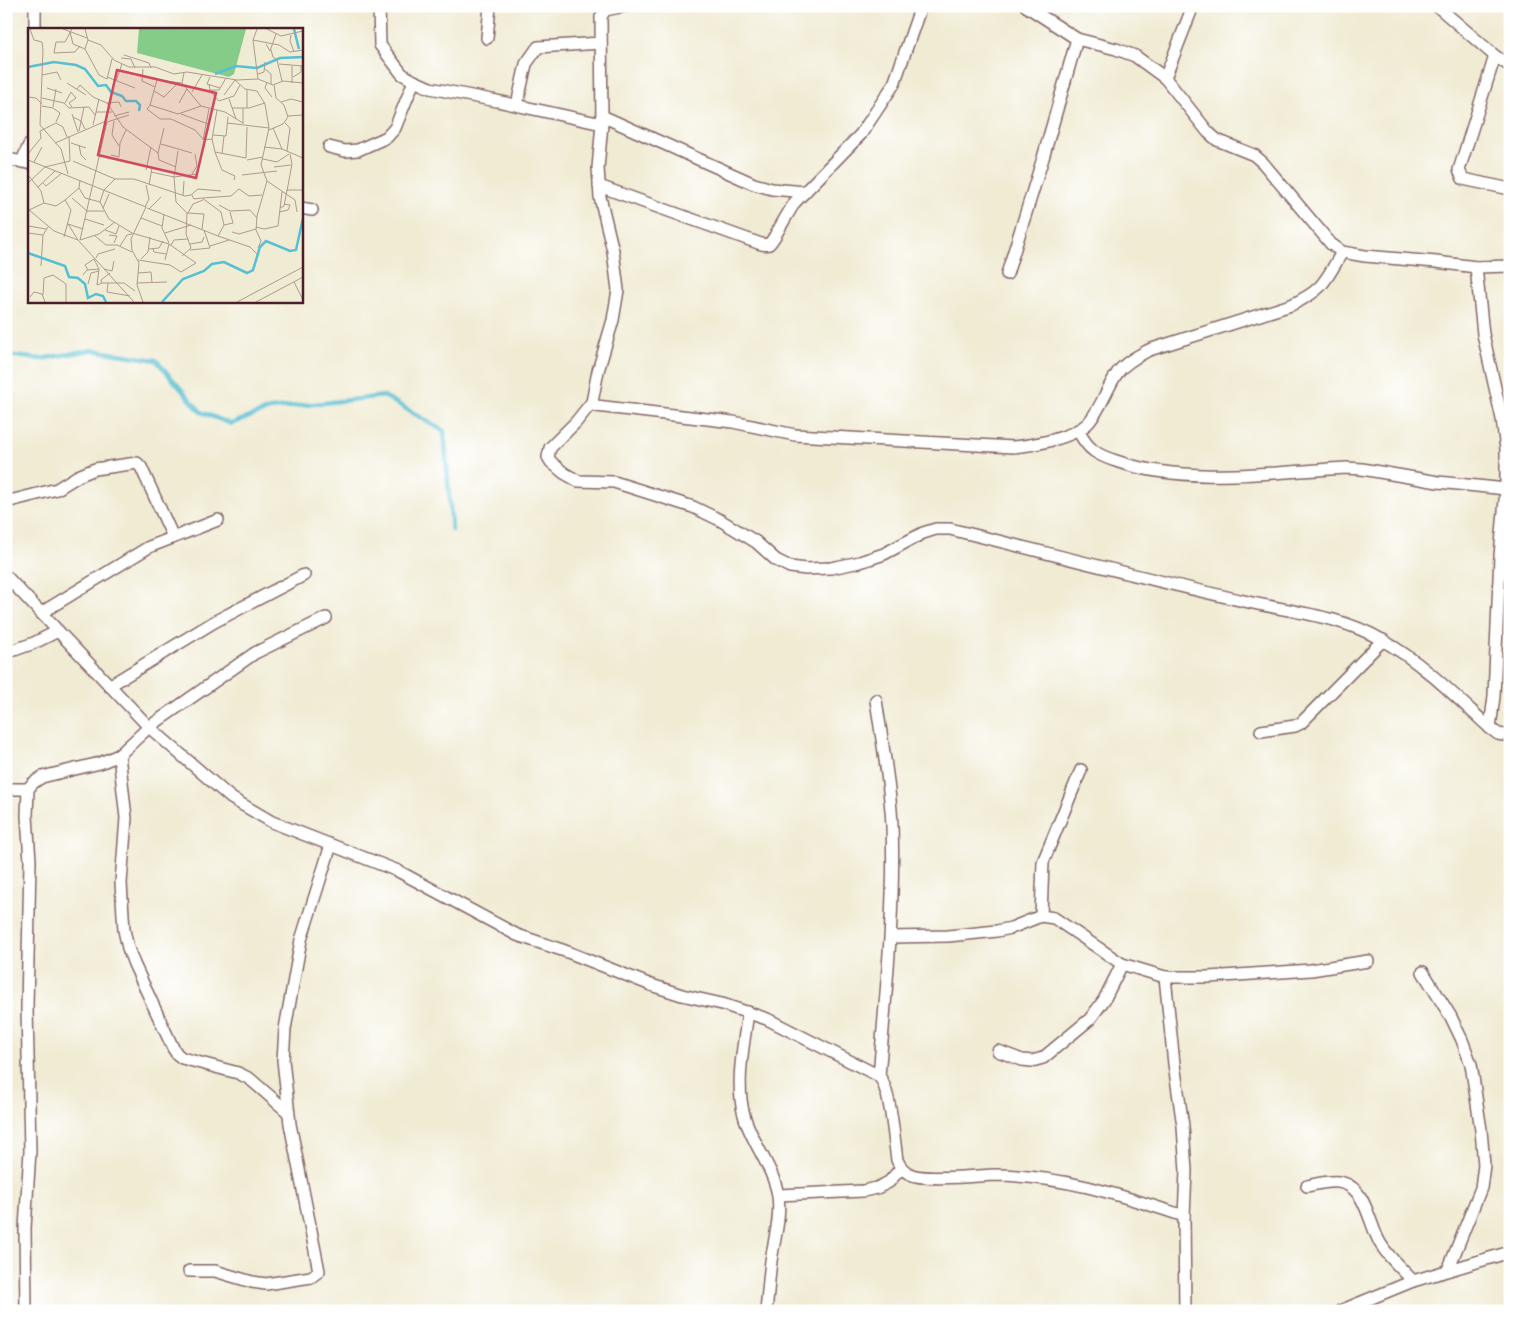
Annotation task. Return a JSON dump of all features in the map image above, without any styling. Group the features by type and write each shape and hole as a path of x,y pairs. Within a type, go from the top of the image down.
{"street":[{"path":"35,6 35,28"},
{"path":"379,6 380,45 402,74 414,82 430,88 602,120 754,184 805,192"},
{"path":"487,38 490,6"},
{"path":"625,6 605,10 603,14 601,43 602,120 598,168 599,186 613,250 618,290 613,320 598,371 592,402 576,422 550,448 548,457 564,473 578,481 614,482 693,507 720,520 756,542 776,560 790,567 806,569 831,568 860,562 884,554 923,532 936,529 950,529 1122,573 1245,601 1336,619 1360,628 1383,640 1425,668 1490,728 1498,734 1510,736"},
{"path":"599,186 761,244 769,244 774,240 786,214 861,134 894,84 921,6"},
{"path":"1026,6 1077,39 1135,56 1165,78 1208,132 1218,140 1254,155 1331,244 1342,252 1364,256 1476,267 1510,266"},
{"path":"1165,78 1193,6"},
{"path":"1437,6 1495,56 1510,66"},
{"path":"1007,274 1077,39"},
{"path":"517,105 526,64 538,46 601,43"},
{"path":"1495,56 1459,170 1463,179 1510,189"},
{"path":"329,147 345,151 358,150 387,137 395,128 414,82"},
{"path":"6,159 25,162 28,149"},
{"path":"592,402 596,406 732,422 795,434 926,443 1013,447 1031,446 1078,430 1088,423 1118,372 1132,359 1149,350 1309,297 1321,288 1342,252"},
{"path":"1476,267 1483,334 1502,419 1506,450 1507,483 1498,582 1494,696 1490,728"},
{"path":"1078,430 1093,450 1103,457 1138,469 1196,475 1346,468 1438,482 1507,483"},
{"path":"6,502 57,489 78,476 95,469 137,463 141,467 173,537"},
{"path":"41,613 149,547 218,520"},
{"path":"109,686 214,622 304,575"},
{"path":"6,576 149,727 232,798 272,822 398,871 517,935 659,987 748,1012 766,1019 879,1076 883,1081 887,1097 897,1160 901,1168 910,1175 923,1178 998,1175 1042,1178 1089,1186 1184,1216"},
{"path":"26,1311 25,1228 30,1151 27,1008 30,861 27,816 28,790 33,783 42,777 100,763 119,755 149,727 255,654 326,618"},
{"path":"6,653 58,631"},
{"path":"1261,730 1295,726 1301,723 1383,640"},
{"path":"876,700 884,750 892,824 891,937 879,1076"},
{"path":"119,755 126,818 121,883 124,930 134,964 173,1048 182,1058 238,1073 250,1079 288,1112"},
{"path":"1041,916 1043,862 1081,770"},
{"path":"9,791 28,790"},
{"path":"189,1271 215,1271 252,1282 266,1284 311,1277 320,1271 288,1112 283,1060 285,1028 301,940 331,845"},
{"path":"891,937 997,932 1041,916 1054,918 1122,964 1165,977 1209,977 1311,970 1368,961"},
{"path":"998,1051 1022,1060 1032,1061 1043,1058 1090,1019 1104,1000 1122,964"},
{"path":"1423,972 1451,1017 1471,1064 1484,1165 1481,1188 1448,1270"},
{"path":"1165,977 1183,1126 1186,1171 1184,1216 1185,1311"},
{"path":"748,1012 740,1084 744,1115 770,1171 778,1195 779,1217 771,1262 766,1311"},
{"path":"778,1195 863,1191 877,1188 889,1182 901,1168"},
{"path":"1307,1186 1337,1182 1354,1188 1362,1199 1372,1228 1381,1245 1413,1281"},
{"path":"1340,1311 1413,1281 1510,1252"}],"waterway":[{"path":"6,355 40,359 92,350 156,360 201,412 231,424 270,409 384,396 444,431 452,530"}]}
